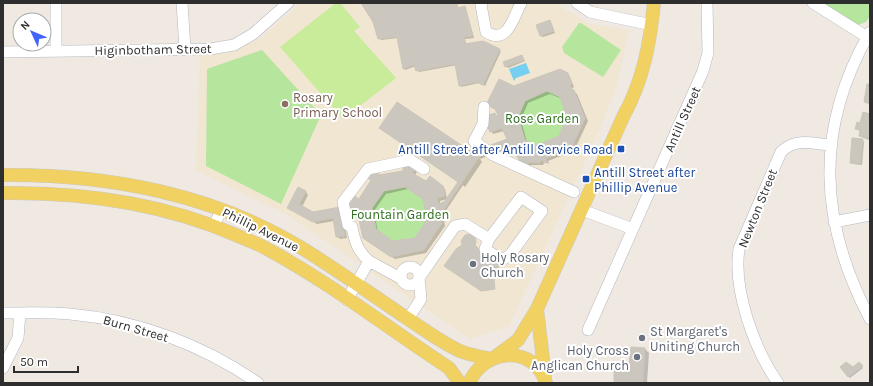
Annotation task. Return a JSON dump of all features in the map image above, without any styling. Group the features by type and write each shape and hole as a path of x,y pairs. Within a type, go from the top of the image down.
{"main road":[{"path":"646,3 648,25"},
{"path":"469,383 476,370 518,340 537,309 623,117 634,97 643,72 648,25 654,3"},
{"name":"Phillip Avenue","path":"3,175 72,177 141,187 221,210 287,240 459,350 494,358 504,355 520,357 535,365 546,381"},
{"name":"Phillip Avenue","path":"3,193 72,195 107,198 140,204 184,215 214,226 268,249 319,280 449,368 460,383"},
{"path":"537,309 546,381"}],"street":[{"path":"56,3 56,52"},
{"path":"182,3 184,49"},
{"name":"Higinbotham Street","path":"3,52 210,49 234,46 253,34 288,3"},
{"path":"482,3 481,5 486,32 492,35 500,36 506,33 521,3"},
{"path":"577,3 590,12 648,25"},
{"name":"Antill Street","path":"588,330 703,71 708,53 707,3"},
{"path":"813,3 868,35 841,94 831,146 829,186 837,240 852,283 870,319"},
{"path":"484,107 483,124 474,141 492,155 574,192"},
{"name":"Newton Street","path":"778,383 770,372 755,338 743,300 737,264 739,249 781,152 789,144 800,142 831,146"},
{"path":"408,318 421,299 418,271 410,267 403,271 402,280 369,261 360,252 355,244 352,227 348,225 343,202 368,169 410,160 424,170"},
{"path":"521,197 542,211 510,255 502,260 486,249 489,239 521,197"},
{"path":"214,226 221,210"},
{"path":"582,210 633,229"},
{"path":"834,222 870,215"},
{"path":"419,278 455,226 465,224 489,239"},
{"path":"347,300 369,261"},
{"name":"Burn Street","path":"3,313 71,314 141,327 200,349 258,383"},
{"path":"3,368 18,338 20,313"}],"shaded area":[{"path":"301,3 554,3 590,24 629,30 617,85 598,133 509,326 470,339 284,213 196,170 200,55 231,52 262,37"}],"green space":[{"path":"336,3 340,3 360,27 354,31 396,78 343,119 280,47"},
{"path":"819,3 870,3 870,16 866,22 858,25"},
{"path":"579,23 621,50 603,77 564,53 562,47"},
{"path":"262,50 321,115 281,204 206,166 207,69"},
{"name":"Rose Garden","path":"547,91 560,97 567,117 559,136 537,145 525,140 518,117 525,101"},
{"name":"Fountain Garden","path":"405,187 423,199 427,219 415,238 393,241 376,229 372,208 384,191"}],"water":[{"path":"526,63 530,73 516,78 514,81 509,69"}],"building":[{"path":"361,3 457,3 458,8 465,6 473,36 464,37 465,44 483,41 500,49 483,85 476,82 459,86 455,64 416,71 414,65 403,69 397,37 378,39 373,22"},
{"path":"550,20 554,31 540,36 536,25"},
{"path":"522,55 524,60 505,67 503,62"},
{"path":"560,69 568,73 572,84 570,85 572,90 574,90 585,118 571,149 546,158 547,162 544,163 543,160 540,161 540,163 528,162 528,165 518,161 519,159 510,149 513,148 510,146 502,128 490,132 486,123 486,116 495,113 496,116 498,115 495,109 486,105 499,79 514,86","holes":["547,91 560,97 567,117 559,136 537,145 525,140 518,117 525,101"]},
{"path":"867,84 870,84 870,104 864,102"},
{"path":"397,102 479,157 461,184 379,128"},
{"path":"863,112 870,114 870,130 868,138 859,136 860,130 855,129 857,122 860,123"},
{"path":"852,138 863,139 860,164 850,163"},
{"path":"507,139 510,146 479,157 476,155 480,149"},
{"path":"409,165 415,169 412,173 426,181 430,176 443,186 445,196 437,198 442,223 424,250 391,257 363,238 358,215 349,214 347,203 353,195 359,199 371,180 367,178 371,172 377,171 379,175 403,171 403,167","holes":["405,187 423,199 427,219 415,238 393,241 376,229 372,208 384,191"]},
{"path":"458,182 461,184 441,214 438,204 444,202"},
{"path":"298,187 306,191 299,204 313,212 340,207 345,236 336,237 333,218 313,222 287,208"},
{"name":"Holy Rosary Church","path":"471,234 475,237 475,245 479,249 480,247 501,263 491,279 494,279 495,289 481,291 444,266 456,249 462,245 461,241 465,235"},
{"name":"Holy Cross Anglican Church","path":"631,347 645,348 643,383 614,383 614,369 629,365"},
{"path":"846,362 853,367 859,362 863,366 848,377 840,367"}],"place":[{"name":"Rosary Primary School","path":"285,104"},
{"name":"Antill Street after Antill Service Road","path":"621,149"},
{"name":"Antill Street after Phillip Avenue","path":"586,179"},
{"name":"Holy Rosary Church","path":"473,264"},
{"name":"St Margaret's Uniting Church","path":"642,338"},
{"name":"Holy Cross Anglican Church","path":"637,357"}]}
